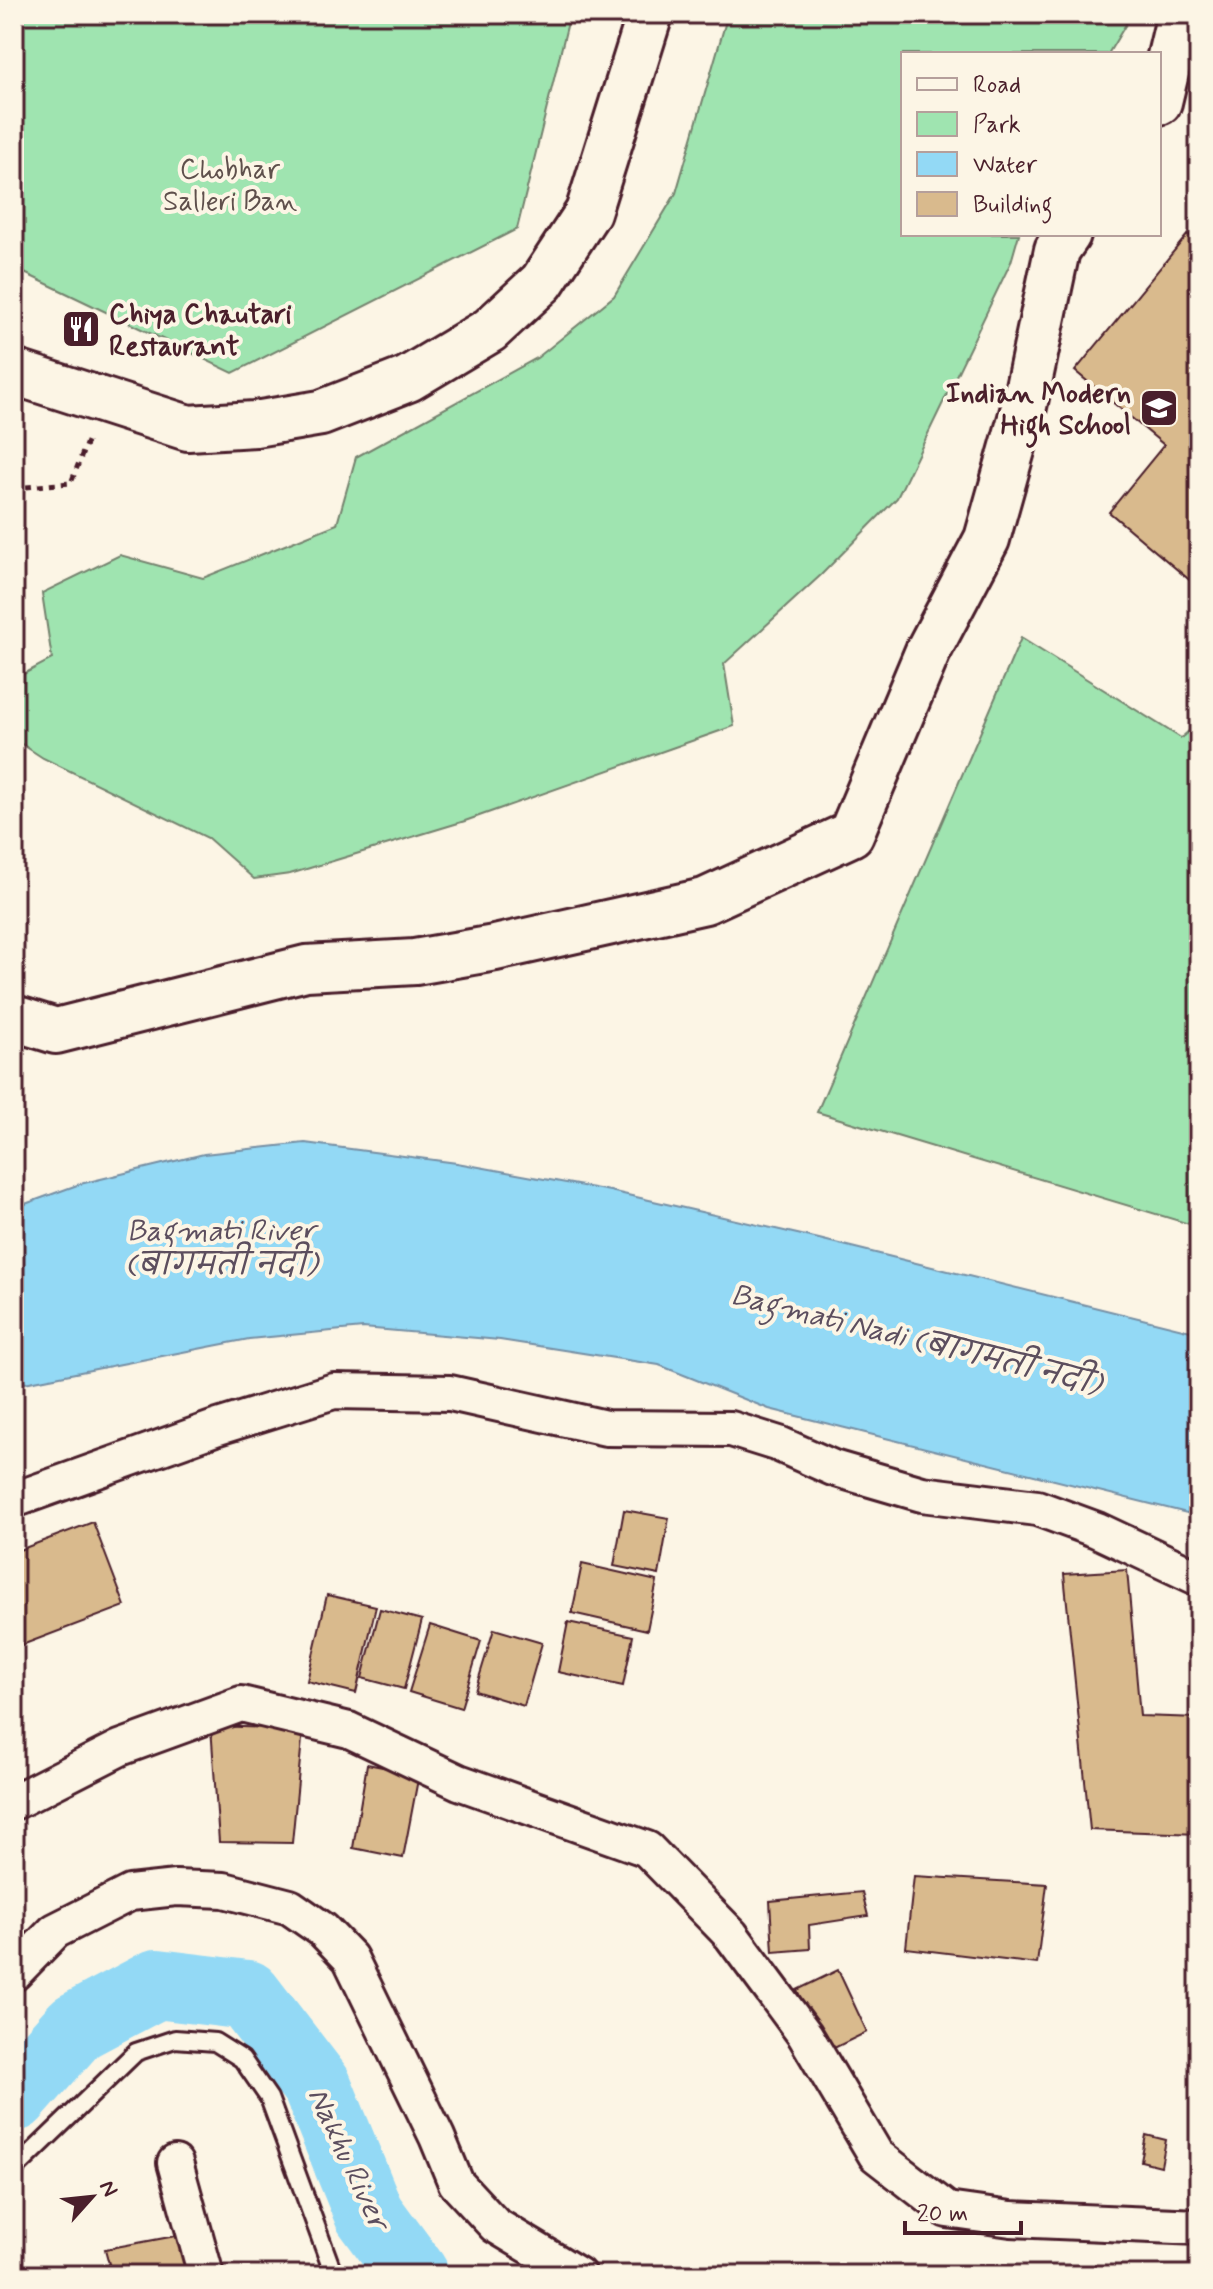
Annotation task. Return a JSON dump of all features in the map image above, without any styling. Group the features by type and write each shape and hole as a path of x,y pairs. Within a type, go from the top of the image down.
{"street":[{"path":"14,372 188,428 255,424 321,413 408,379 490,330 542,282 588,212 650,14"},
{"path":"1161,94 1180,14"},
{"path":"14,1018 56,1031 306,968 415,962 495,948 705,901 851,834 928,651 987,539 1023,411 1057,250 1067,236"},
{"path":"14,1500 215,1428 334,1391 450,1393 606,1428 731,1429 779,1444 833,1468 922,1494 1037,1508 1097,1530 1199,1578"},
{"path":"14,1799 16,1801 120,1748 241,1704 349,1730 459,1782 647,1849 740,1947 805,2035 876,2155 947,2210 1011,2219 1199,2227"},
{"path":"14,1973 55,1931 130,1893 176,1888 224,1890 290,1907 323,1930 350,1958 437,2137 456,2183 495,2225 578,2275"},
{"path":"175,2163 206,2275"}],"lane":[{"path":"14,2170 136,2052 175,2039 215,2042 242,2059 269,2098 334,2275"}],"path":[{"path":"14,488 71,483 103,401"}],"green space":[{"name":"Chobhar Salleri Ban","path":"14,14 570,14 517,229 233,373 14,268"},
{"path":"728,14 1132,14 1109,52 901,52 901,236 1018,236 1011,262 897,498 821,575 724,664 734,726 465,821 290,874 254,879 208,838 43,758 14,739 14,679 52,659 42,593 120,555 203,578 337,524 356,457 537,358 614,296 676,193"},
{"path":"1021,638 1181,738 1199,722 1199,1227 817,1112"}],"water":[{"name":"Bagmati River (बागमती नदी)","path":"305,1143 457,1163 610,1191 1199,1333 1199,1516 769,1409 659,1365 500,1340 363,1328 249,1339 14,1385 14,1208 80,1184 204,1154"}],"building":[{"name":"Indian Modern High School","path":"1188,234 1199,243 1199,588 1109,512 1164,445 1075,371"},
{"path":"624,1510 669,1518 659,1575 614,1566"},
{"path":"93,1522 125,1606 14,1648 14,1552"},
{"path":"582,1564 657,1581 647,1630 572,1613"},
{"path":"1127,1570 1140,1716 1199,1718 1199,1834 1090,1830 1064,1574"},
{"path":"327,1595 376,1606 356,1693 307,1681"},
{"path":"380,1609 422,1620 404,1689 362,1678"},
{"path":"568,1622 633,1636 623,1686 558,1672"},
{"path":"430,1625 481,1641 461,1708 409,1692"},
{"path":"494,1629 542,1643 524,1706 475,1691"},
{"path":"211,1726 303,1729 292,1843 219,1842"},
{"path":"367,1764 419,1774 403,1858 353,1848"},
{"path":"914,1876 1047,1884 1037,1964 906,1948"},
{"path":"862,1892 868,1916 809,1925 810,1949 773,1952 770,1901"},
{"path":"838,1970 867,2032 826,2052 797,1990"},
{"path":"1146,2135 1166,2140 1161,2166 1141,2161"},
{"path":"181,2235 192,2275 112,2275 105,2249"}],"waterway":[{"name":"Nakhu River","path":"14,2097 76,2027 157,1984 247,1995 317,2086 369,2214 414,2275"}],"place":[{"name":"Chiya Chautari Restaurant","path":"81,329"},
{"name":"Indian Modern High School","path":"1159,408"}],"water label":[{"name":"Bagmati Nadi (बागमती नदी)","path":"916,1339"}]}
